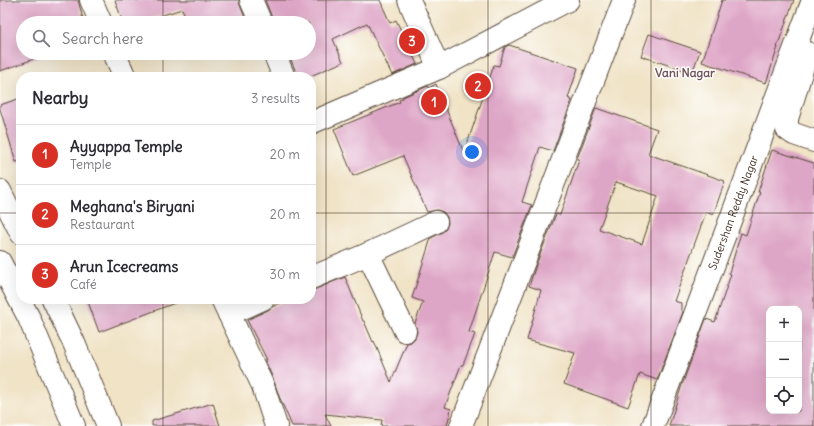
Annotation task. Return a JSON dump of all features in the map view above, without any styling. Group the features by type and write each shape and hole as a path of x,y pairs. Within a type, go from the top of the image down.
{"street":[{"path":"91,0 98,16"},
{"path":"251,0 258,16"},
{"path":"409,0 439,68"},
{"path":"316,121 439,68 568,0"},
{"path":"461,426 624,0"},
{"name":"Sudershan Reddy Nagar","path":"653,426 812,5"},
{"path":"814,32 786,124 787,129 794,134 814,141"},
{"path":"117,60 123,72"},
{"path":"277,60 282,72"},
{"path":"0,191 16,223"},
{"path":"316,276 368,254 436,222"},
{"path":"368,254 405,331"},
{"path":"0,262 16,293"},
{"path":"22,304 74,426"},
{"path":"55,304 74,343 108,426"},
{"path":"236,304 225,306 263,386 276,426"}],"building":[{"path":"0,0 78,0 82,16 16,16 16,60 31,60 0,71"},
{"path":"115,0 239,0 244,16 186,16 182,9 160,16 121,16"},
{"path":"265,0 380,0 390,23 396,20 417,64 392,75 367,23 333,39 343,62 316,74 316,72 296,72 291,60 316,60 316,16 271,16"},
{"path":"722,0 794,0 766,83 702,62"},
{"path":"649,34 700,51 692,73 641,56"},
{"path":"509,45 578,68 568,98 572,100 553,151 540,147 522,202 532,205 512,257 495,252 469,332 475,334 445,407 451,409 447,426 381,426 382,420 325,414 331,426 292,426 265,360 267,360 247,320 278,304 316,304 316,289 345,277 391,382 407,343 411,342 415,338 417,332 415,323 423,302 412,298 431,238 446,229 448,223 447,217 443,212 437,210 427,212 403,156 353,176 334,129 400,102 399,100 403,97 436,84 464,153 494,65 499,66 505,47"},
{"path":"16,100 16,162 0,109 0,105"},
{"path":"596,108 657,129 648,154 725,181 713,215 706,212 674,301 681,303 681,311 683,312 657,380 640,374 628,407 564,384 575,353 527,340 541,290 529,286 556,214 560,215 579,160 577,159","holes":["616,182 658,196 642,244 599,229"]},
{"path":"772,150 814,163 814,426 669,426 706,319 715,322 731,274 729,273 741,233 746,235 760,192 758,192"},
{"path":"89,304 172,304 99,332"},
{"path":"213,403 220,426 152,426 152,421"}],"place":[{"name":"Arun Icecreams","path":"412,41"},
{"name":"Meghana's Biryani","path":"478,86"},
{"name":"Ayyappa Temple","path":"434,102"}],"district":[{"name":"Vani Nagar","path":"685,72"}]}
